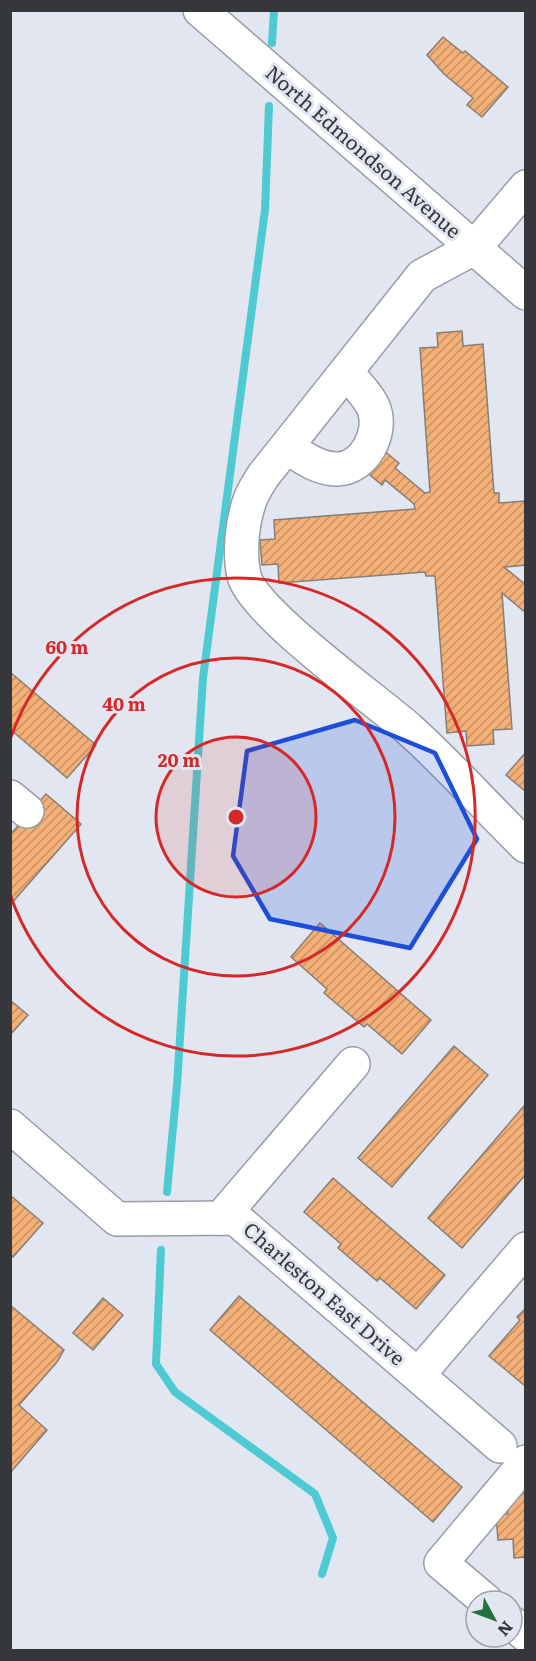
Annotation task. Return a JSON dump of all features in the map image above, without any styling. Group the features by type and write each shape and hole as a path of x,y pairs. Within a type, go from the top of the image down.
{"street":[{"name":"North Edmondson Avenue","path":"200,10 525,293"},
{"path":"525,188 474,248 422,276 263,476 250,499 244,524 242,550 244,578 258,599 276,618 410,731 525,846"},
{"path":"286,447 316,465 329,468 339,469 351,466 362,456 372,443 377,418 374,407 346,372"},
{"path":"221,1218 353,1064"},
{"name":"Charleston East Drive","path":"10,1126 117,1220 235,1218 417,1375 513,1454"},
{"path":"417,1375 525,1249"},
{"path":"472,1589 441,1563 513,1454"}],"highlighted area":[{"path":"355,720 435,753 477,839 410,948 270,919 233,856 247,751"}],"building":[{"path":"443,37 463,53 465,51 508,87 482,117 467,105 473,98 444,74 427,55"},
{"path":"462,331 463,346 483,344 494,493 499,493 499,503 526,501 526,565 504,567 526,585 526,613 502,593 512,729 493,730 494,744 467,746 466,731 447,733 435,576 426,576 425,572 279,583 278,564 262,565 260,540 275,539 274,520 415,509 414,504 385,480 382,485 364,470 382,449 399,463 395,468 425,493 430,492 420,348 438,347 437,333"},
{"path":"10,672 96,745 67,778 10,729"},
{"path":"526,752 526,792 506,775"},
{"path":"46,794 81,824 10,905 10,835"},
{"path":"320,923 431,1020 402,1054 367,1024 364,1027 324,993 327,989 291,957"},
{"path":"10,1000 28,1015 10,1035"},
{"path":"454,1046 488,1075 392,1187 358,1158"},
{"path":"524,1106 526,1174 462,1248 428,1218"},
{"path":"333,1178 445,1275 416,1309 380,1278 377,1281 338,1248 341,1244 304,1212"},
{"path":"10,1195 43,1223 13,1257 10,1255"},
{"path":"239,1296 462,1487 433,1522 210,1330"},
{"path":"103,1298 123,1315 93,1350 73,1333"},
{"path":"10,1305 64,1350 57,1362 19,1405 47,1430 10,1473"},
{"path":"526,1308 526,1383 524,1385 489,1356 520,1320 517,1317"},
{"path":"526,1493 526,1557 514,1558 513,1539 498,1540 496,1515 508,1514 507,1494"}],"waterway":[{"path":"272,43 274,10"},
{"path":"167,1192 177,1085 203,678 265,210 269,106"},
{"path":"161,1250 156,1364 175,1392 315,1494 333,1538 322,1574"}]}
